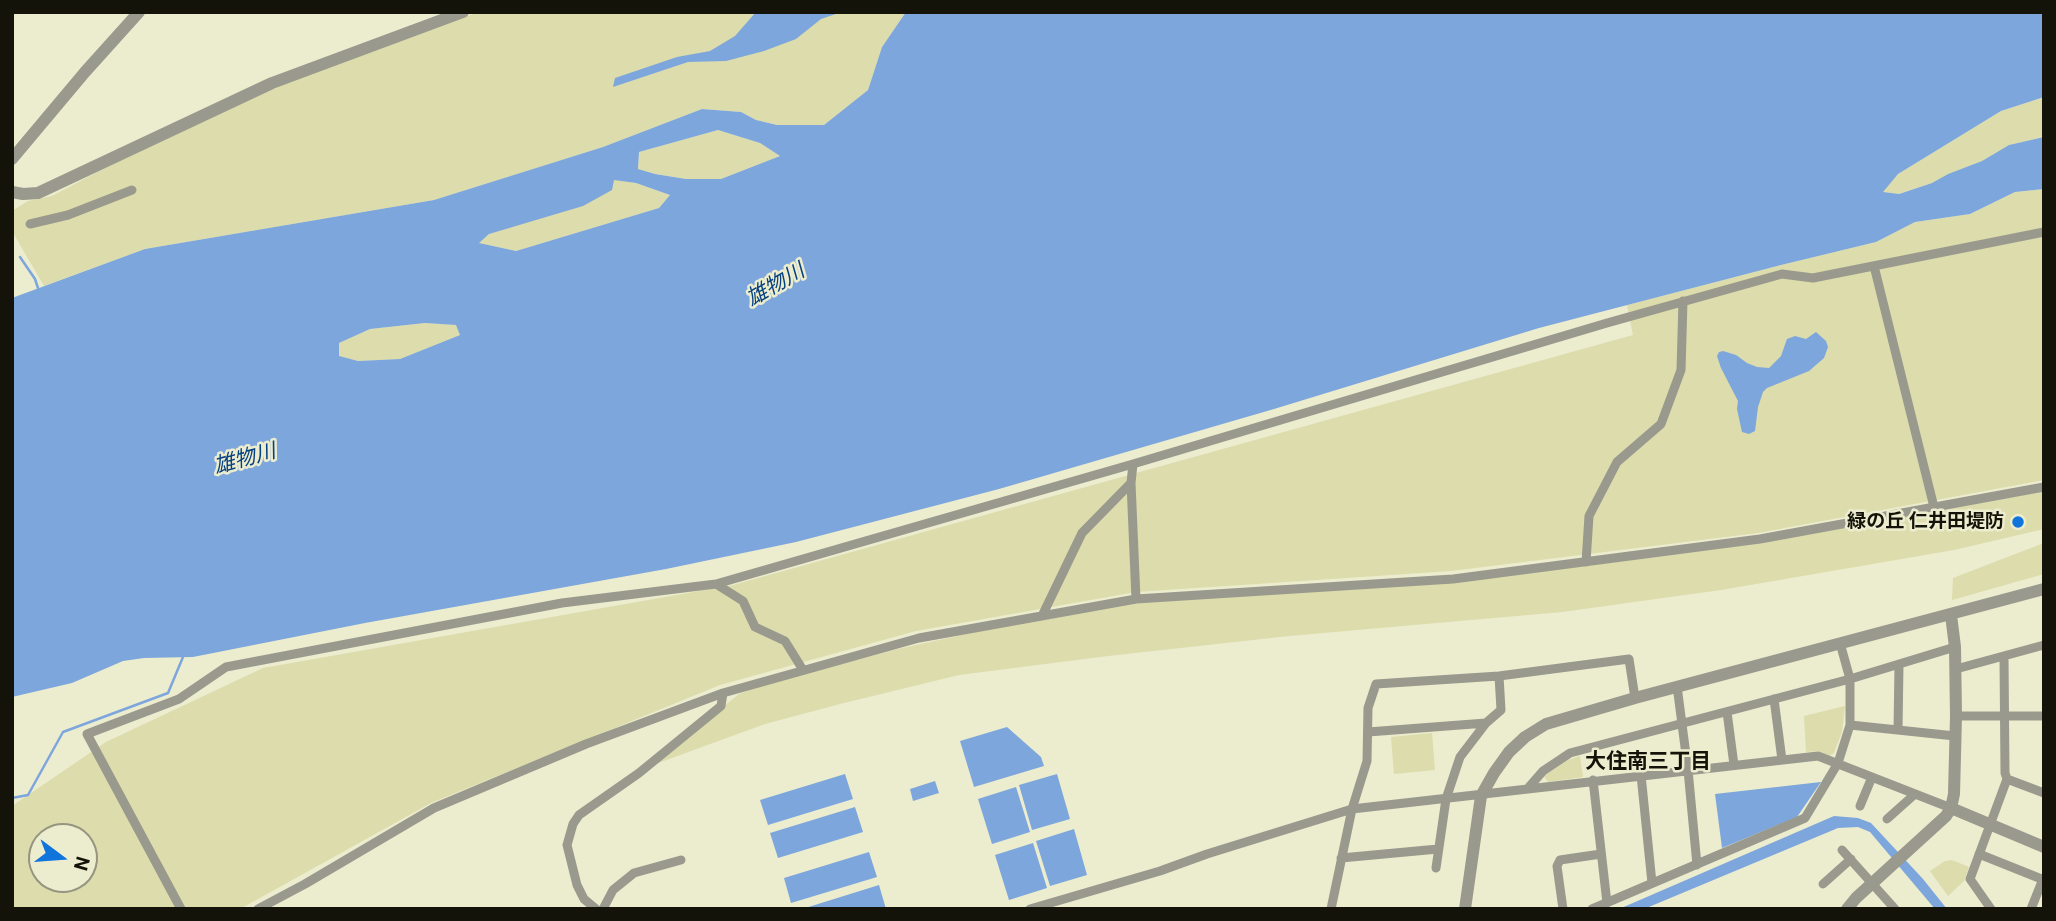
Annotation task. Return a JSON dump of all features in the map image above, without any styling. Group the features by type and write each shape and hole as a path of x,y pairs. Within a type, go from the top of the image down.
{"street":[{"path":"12,159 139,12"},
{"path":"12,192 38,193 272,83 463,12"},
{"path":"30,224 68,215 132,190"},
{"path":"181,909 88,734 180,699 226,667 562,603 716,584 1782,274 1813,278 2044,232"},
{"path":"1874,266 1934,507"},
{"path":"1586,562 1589,516 1601,492 1617,462 1661,424 1677,381 1681,370 1683,301"},
{"path":"1133,464 1131,482 1136,599"},
{"path":"1042,616 1082,533 1131,482"},
{"path":"258,909 434,808 586,744 723,694 919,638 1136,599 1453,579 1760,539 2044,486"},
{"path":"716,584 743,601 755,626 785,641 803,670"},
{"path":"1465,909 1481,796 1509,752 1525,737 1546,724 1840,642 2044,589"},
{"path":"1847,909 1946,816 1951,808 1954,794 1956,669 1951,615"},
{"path":"1592,909 1805,818 1838,763 1850,726 1850,679 1840,642"},
{"path":"1956,669 2044,645"},
{"path":"1529,787 1543,771 1570,753 1850,679 1955,647"},
{"path":"1991,909 1970,878 2007,779 2004,657"},
{"path":"1331,909 1352,809 1367,761 1368,708 1376,684 1499,676 1629,659 1635,698"},
{"path":"1898,730 1899,664"},
{"path":"1436,868 1446,799 1460,757 1486,723 1502,710 1499,676"},
{"path":"1677,687 1697,865"},
{"path":"597,909 584,899 577,885 567,845 573,824 579,815 639,773 721,706 723,694"},
{"path":"1774,699 1782,760"},
{"path":"1727,712 1734,765"},
{"path":"1956,716 2044,716"},
{"path":"1368,732 1486,723"},
{"path":"1850,726 1955,736"},
{"path":"1030,909 1160,871 1352,809 1818,756 2044,847"},
{"path":"1641,775 1652,883"},
{"path":"1860,806 1872,777"},
{"path":"2007,779 2044,793"},
{"path":"1594,780 1607,903"},
{"path":"1887,819 1915,794"},
{"path":"1341,858 1438,849"},
{"path":"1842,850 1895,909"},
{"path":"1563,909 1557,866 1560,860 1601,854"},
{"path":"1979,854 2043,879 2031,909"},
{"path":"1823,884 1851,859"},
{"path":"603,909 613,890 634,873 681,860"}],"green space":[{"path":"479,12 906,12 882,47 868,90 824,125 777,125 756,120 741,112 702,109 603,147 434,200 145,249 44,286 12,231 12,211 28,201 52,196 278,86"},
{"path":"2044,97 2044,137 2009,145 1982,161 1932,183 1898,194 1882,192 1898,174 2001,111"},
{"path":"718,130 760,143 780,156 721,179 686,179 638,169 639,152"},
{"path":"613,179 636,183 670,195 659,208 516,251 478,243 489,234"},
{"path":"2044,189 2044,480 1758,533 1451,571 1136,592 916,631 720,685 431,803 240,909 12,909 12,806 106,742 263,668 733,585 1633,335 1627,305 1876,242 1915,222 1970,214 2015,192"},
{"path":"425,323 457,325 460,335 400,359 358,361 339,357 338,343 370,329"},
{"path":"2044,489 2044,529 1954,550 1721,590 1562,612 1289,636 959,675 765,724 650,766 739,694 765,684 898,649 1011,624 1136,602 1454,582 1746,545"},
{"path":"2044,543 2044,574 1952,600 1953,578"},
{"path":"1845,706 1842,732 1834,753 1829,756 1818,751 1806,752 1804,716"},
{"path":"1432,733 1435,770 1394,774 1391,737"},
{"path":"1580,756 1583,777 1548,782 1544,776 1568,760"},
{"path":"1952,860 1969,867 1964,881 1948,896 1930,871 1945,861"}],"water":[{"path":"756,12 836,14 821,19 796,39 764,51 726,61 688,62 613,87 615,78 677,57 710,51 735,36"},
{"name":"雄物川","path":"906,12 2044,12 2044,97 2001,111 1898,174 1883,192 1899,194 1932,183 1982,161 2009,145 2044,137 2044,189 2015,192 1970,214 1915,222 1876,242 1539,328 999,489 796,542 666,569 193,657 123,661 72,683 12,697 12,298 145,249 434,200 603,147 702,109 741,112 756,120 777,125 824,125 868,90 882,47","holes":["718,130 760,143 780,156 721,179 686,179 638,169 639,152","614,180 636,183 670,195 659,208 516,251 479,243 489,234 583,206 612,190","425,323 456,325 460,335 400,359 358,361 339,356 339,343 370,329"]},
{"path":"1816,332 1826,341 1828,347 1824,358 1809,371 1767,388 1758,407 1755,431 1749,434 1742,432 1738,401 1721,368 1717,356 1719,352 1736,355 1757,367 1769,368 1781,356 1787,339 1795,336 1806,339"},
{"path":"1007,727 1041,757 1044,766 974,787 960,741"},
{"path":"845,774 853,799 768,825 760,800"},
{"path":"1057,774 1070,819 1032,830 1019,785"},
{"path":"935,781 939,793 913,801 910,789"},
{"path":"1821,782 1797,817 1722,848 1715,794"},
{"path":"1016,787 1030,832 992,844 978,799"},
{"path":"855,807 863,832 778,858 770,833"},
{"path":"1834,816 1858,818 1871,823 1947,909 1935,909 1870,832 1858,827 1838,828 1644,909 1619,909"},
{"path":"1074,829 1087,875 1050,886 1036,841"},
{"path":"1033,843 1047,888 1009,900 995,855"},
{"path":"869,852 877,877 791,903 784,878"},
{"path":"879,885 886,909 802,909"}],"waterway":[{"path":"20,257 35,279 39,291"},
{"path":"12,798 28,795 63,732 168,693 183,657"}],"place":[{"name":"緑の丘 仁井田堤防","path":"2018,522"}],"district":[{"name":"大住南三丁目","path":"1648,763"}]}
